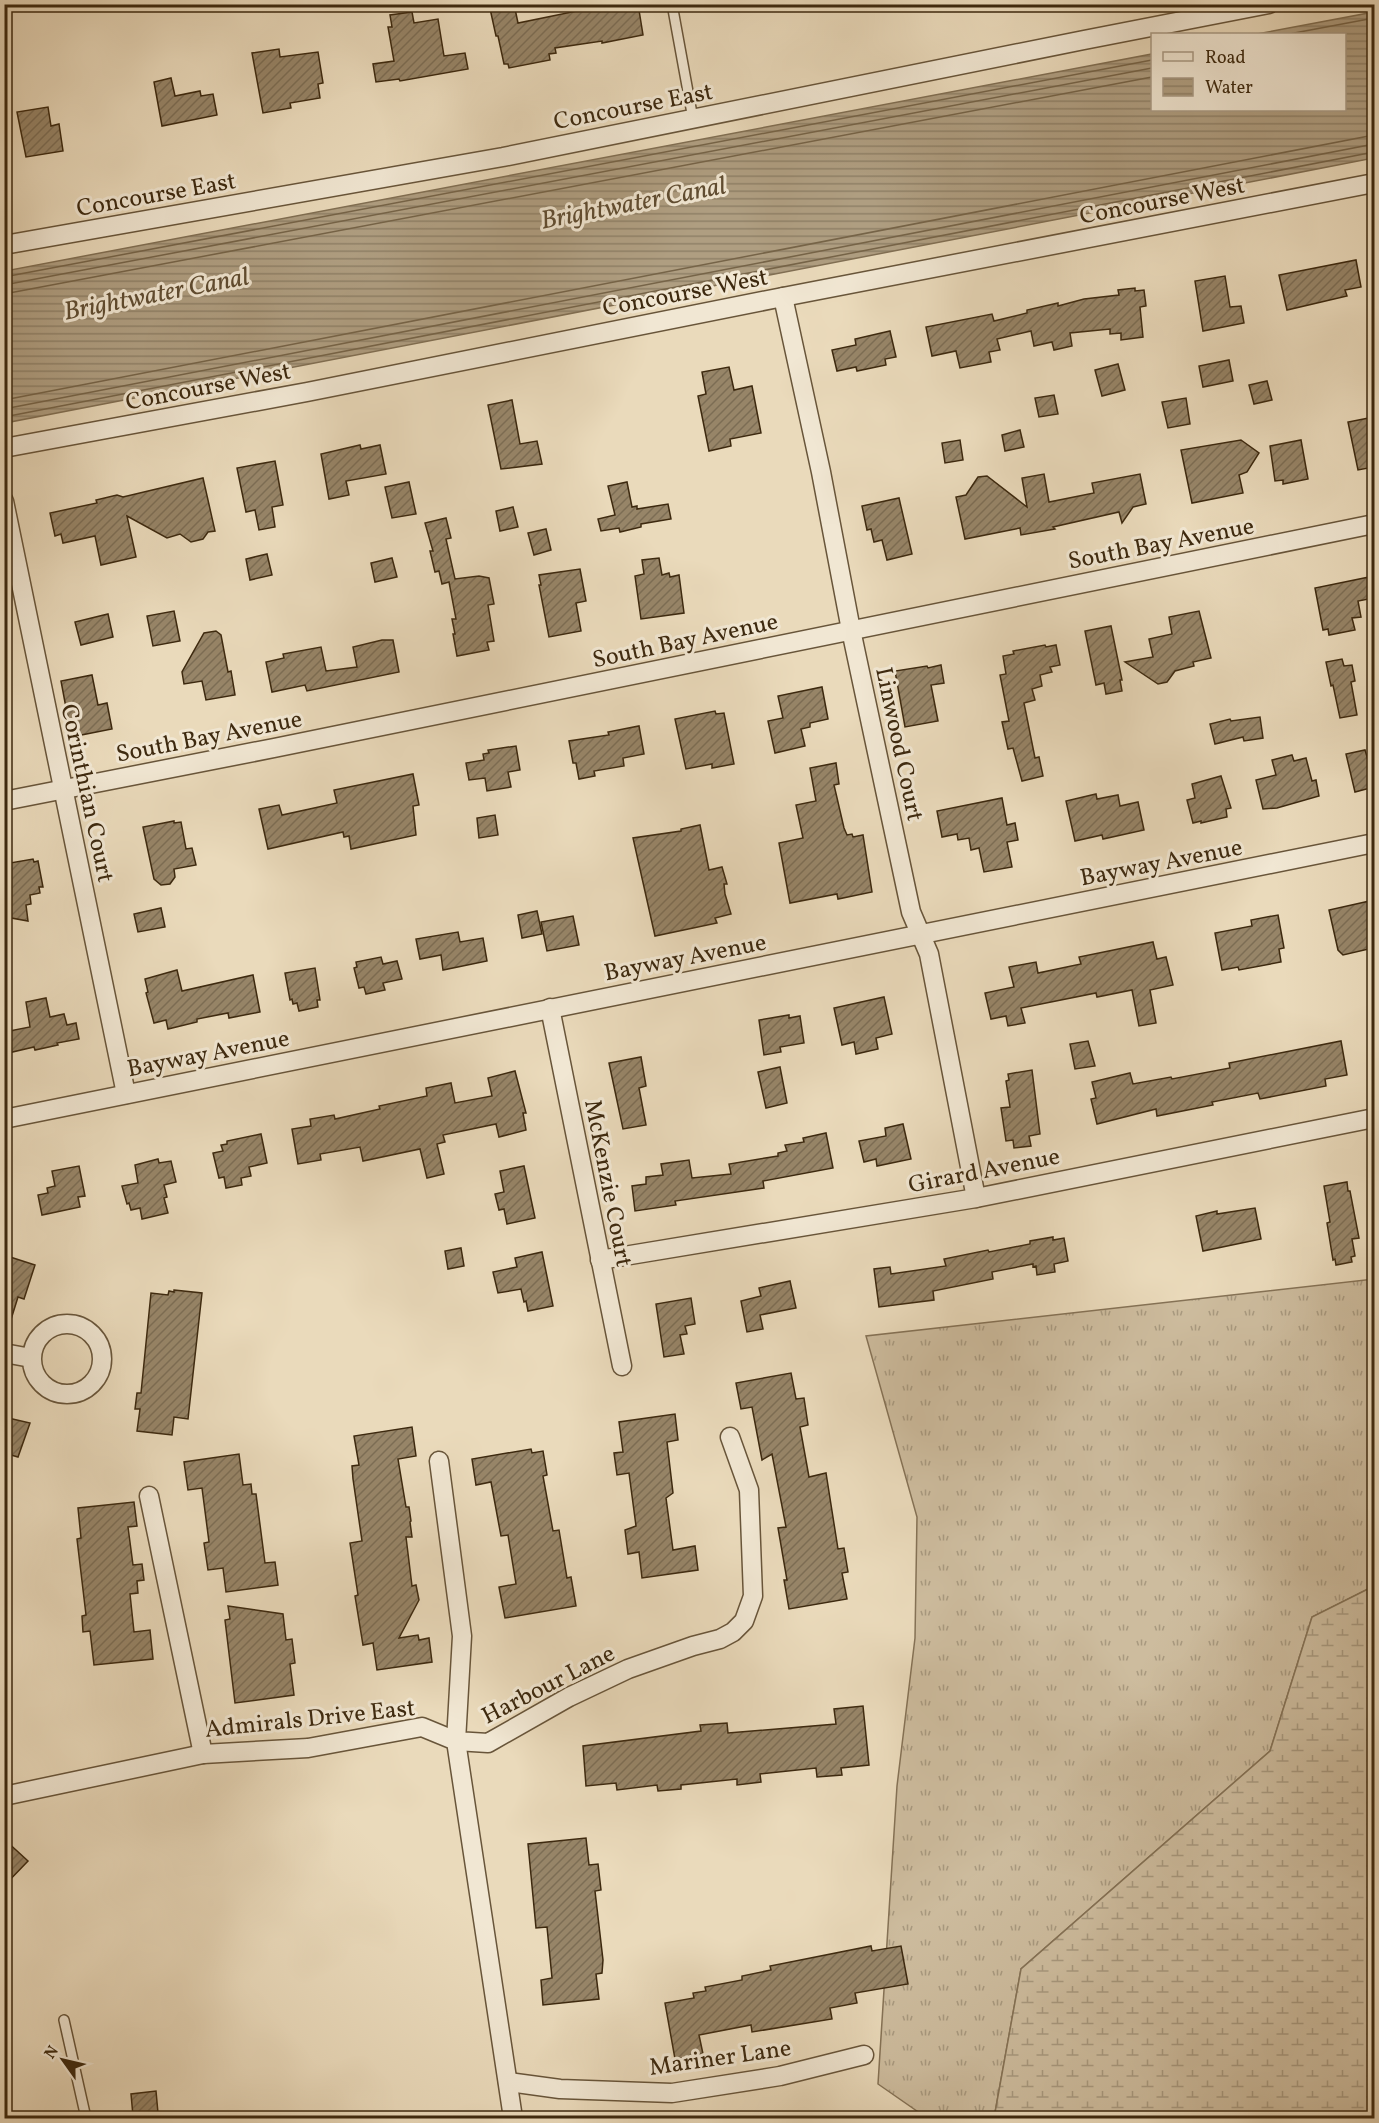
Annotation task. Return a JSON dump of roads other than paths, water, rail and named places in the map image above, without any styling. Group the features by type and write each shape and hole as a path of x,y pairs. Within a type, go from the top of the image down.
{"street":[{"name":"Concourse East","path":"4,245 502,157 1269,4"},
{"name":"Concourse West","path":"4,448 307,392 1374,183"},
{"name":"Linwood Court","path":"783,297 911,912 929,954 976,1198"},
{"name":"Corinthian Court","path":"4,501 126,1094"},
{"name":"South Bay Avenue","path":"4,801 1374,524"},
{"name":"Bayway Avenue","path":"4,1119 1374,843"},
{"name":"McKenzie Court","path":"550,1008 622,1366"},
{"name":"Girard Avenue","path":"600,1260 976,1198 1374,1118"},
{"path":"4,1353 32,1358"},
{"name":"Harbour Lane","path":"439,1461 462,1636 456,1741 488,1743 569,1697 628,1669 720,1639 733,1632 744,1622 753,1596 749,1490 730,1437"},
{"path":"149,1496 203,1754"},
{"name":"Admirals Drive East","path":"4,1796 203,1754 308,1748 422,1727 456,1741"},
{"path":"456,1741 513,2118"},
{"name":"Mariner Lane","path":"508,2082 560,2089 672,2093 780,2076 864,2055"}],"lane":[{"path":"672,4 693,118"},
{"path":"64,2020 86,2118"}],"water":[{"name":"Brightwater Canal","path":"1374,12 1374,158 5,423 5,271 1151,54 1151,111 1346,111 1346,33 1262,33"}]}
